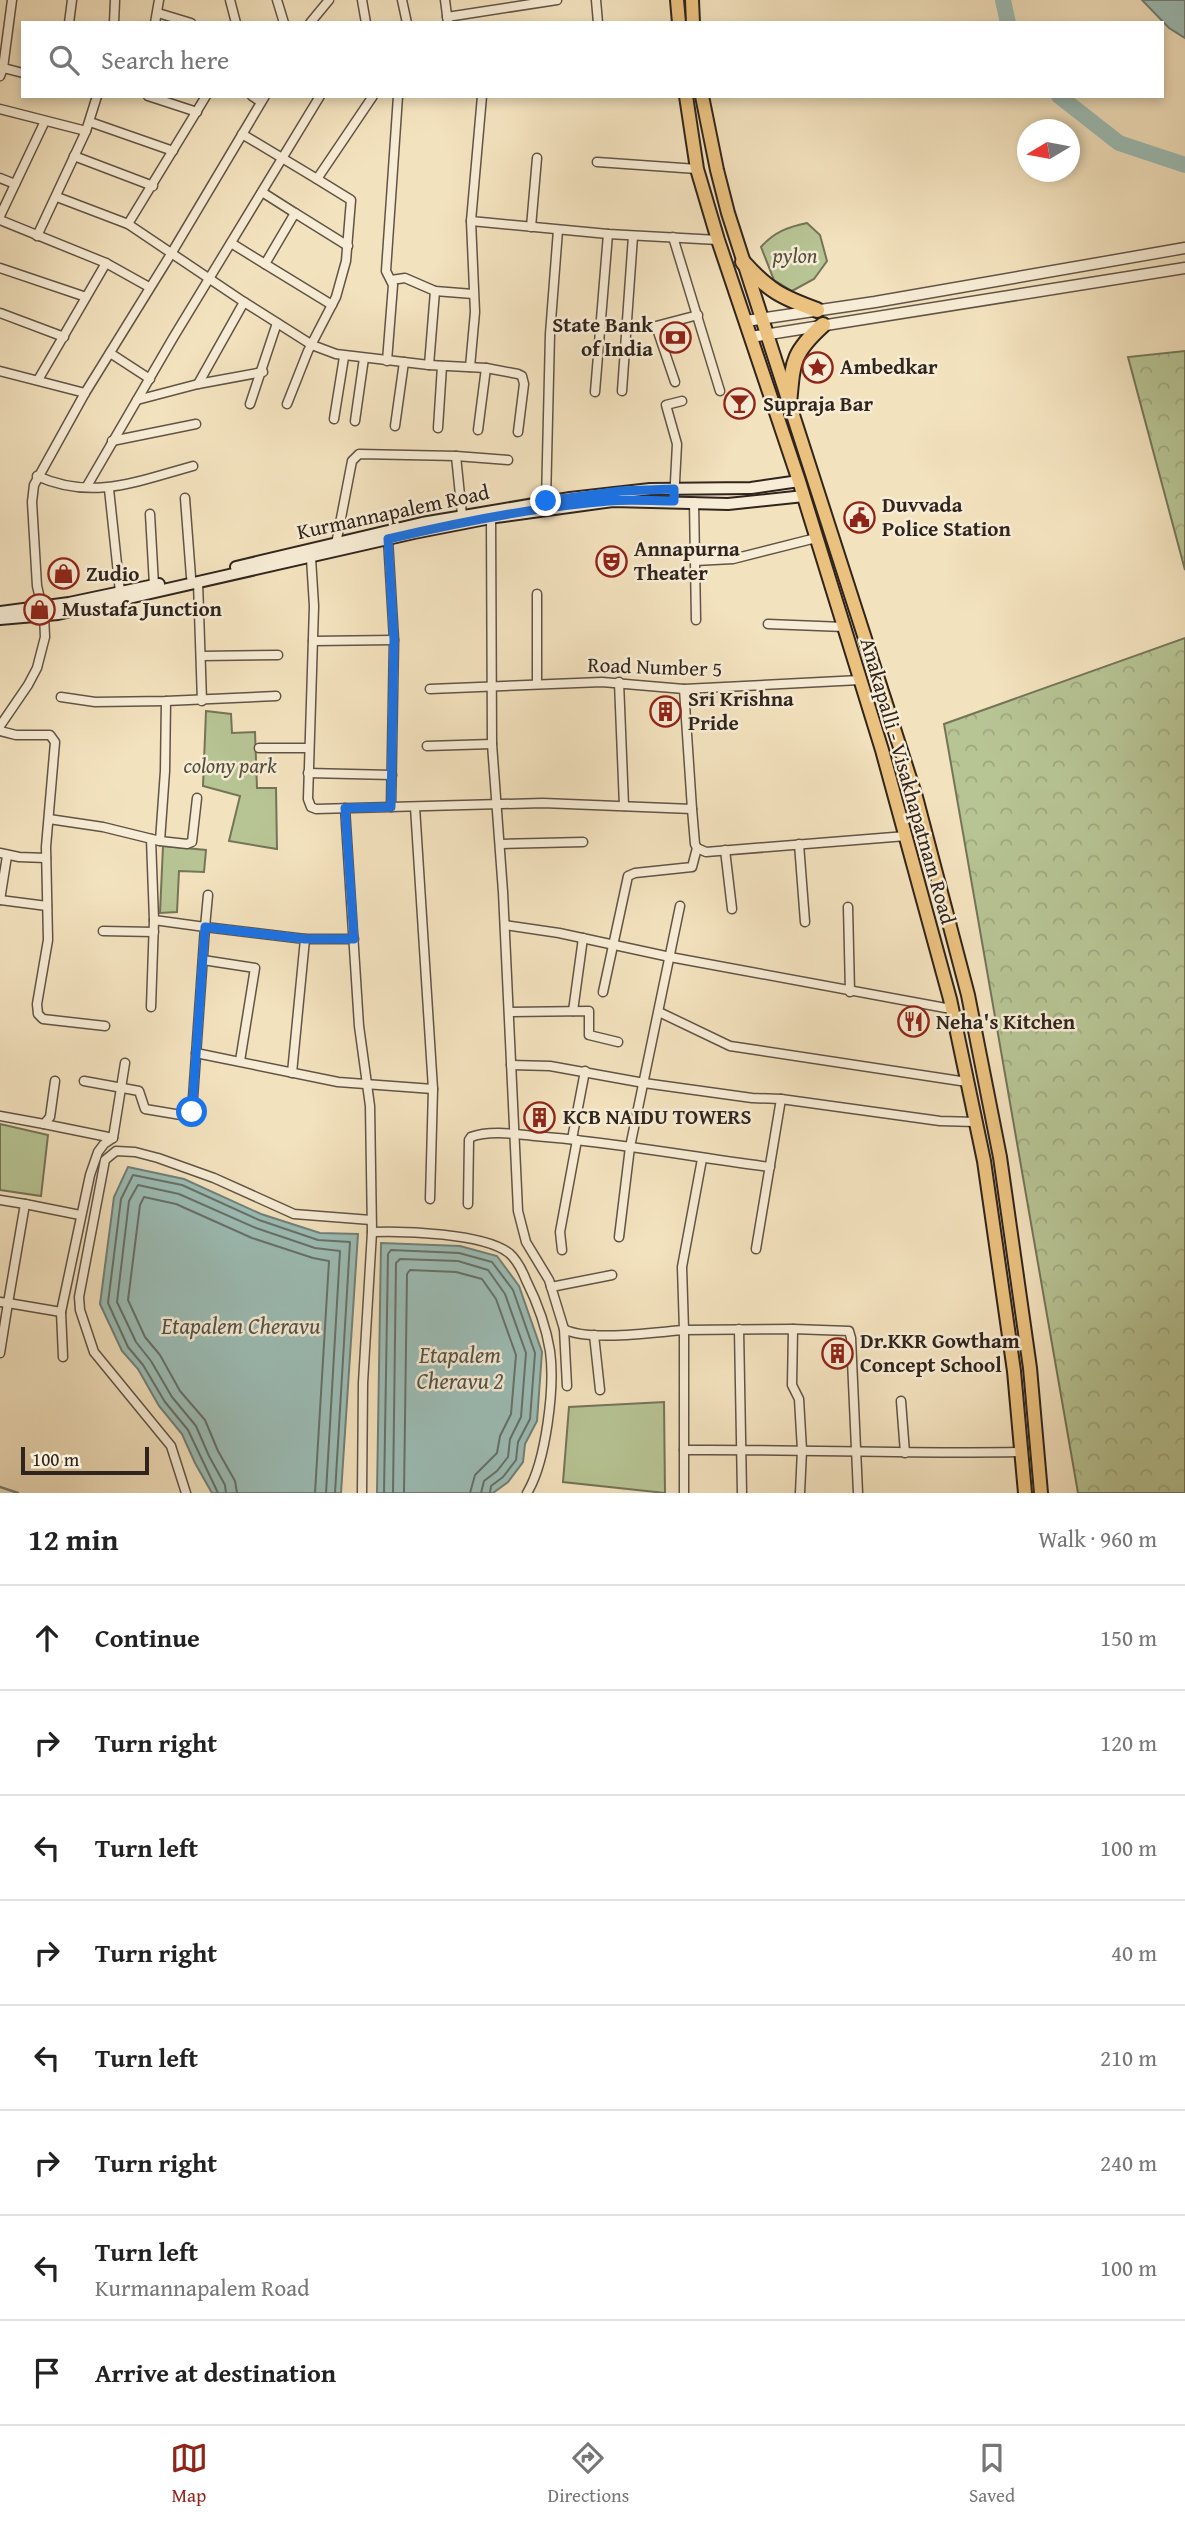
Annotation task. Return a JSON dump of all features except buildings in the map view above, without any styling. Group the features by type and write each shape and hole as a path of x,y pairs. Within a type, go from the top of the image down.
{"highway":[{"path":"743,262 761,283 817,310"},
{"path":"789,404 796,356 806,341 823,326"}],"main road":[{"path":"677,0 679,21"},
{"path":"692,0 693,21"},
{"name":"Anakapalli - Visakhapatnam Road","path":"686,98 697,169 718,240 804,496 882,750 951,1009 984,1161 1001,1280 1025,1493"},
{"name":"Anakapalli - Visakhapatnam Road","path":"702,98 716,170 743,262 916,797 968,995 1000,1157 1030,1368 1041,1493"},
{"name":"Kurmannapalem Road","path":"0,612 43,611 153,585 195,580 462,515 546,501 621,491 741,489 799,481"},
{"path":"0,619 311,558 491,518 613,500 742,504 804,496"},
{"path":"882,750 899,745"}],"street":[{"path":"12,0 1,70 21,73"},
{"path":"69,21 72,0"},
{"path":"114,21 116,0"},
{"path":"156,21 159,0"},
{"path":"230,0 235,21"},
{"path":"277,0 283,21"},
{"path":"362,0 366,21"},
{"path":"402,0 407,21"},
{"path":"445,0 448,20 556,0"},
{"path":"596,0 598,21"},
{"path":"311,21 326,1"},
{"path":"487,12 489,21"},
{"path":"158,13 184,21"},
{"path":"37,236 90,122 96,98"},
{"path":"154,98 197,112"},
{"path":"128,224 205,98"},
{"path":"87,486 319,98"},
{"path":"317,178 372,98"},
{"path":"387,361 393,285 386,271 398,98"},
{"path":"470,367 475,312 471,221 482,98"},
{"path":"105,1026 43,1019 38,1014 37,1004 48,940 46,858 55,739 50,735 16,735 0,729 29,685 37,668 45,637 37,586 32,502 34,485 85,393 263,99"},
{"path":"0,108 86,131"},
{"path":"44,121 0,218 37,236 106,262 149,287"},
{"path":"90,122 173,151"},
{"path":"242,134 351,200 348,246 342,278 287,404"},
{"path":"75,156 153,186"},
{"path":"531,227 537,159"},
{"path":"597,162 697,169"},
{"path":"0,178 15,184"},
{"path":"262,192 348,246"},
{"path":"57,197 128,224 312,345 344,357 518,373 523,379 518,432"},
{"path":"265,264 295,213"},
{"path":"471,221 633,236 718,240"},
{"path":"546,501 550,334 558,230"},
{"path":"594,392 608,234"},
{"path":"622,391 633,236"},
{"path":"673,237 720,391"},
{"path":"231,243 332,305"},
{"path":"746,321 889,300 1185,248"},
{"path":"38,380 106,262"},
{"path":"0,268 86,298"},
{"path":"751,337 1185,268"},
{"path":"391,280 405,278 435,290 473,294"},
{"path":"429,365 435,290"},
{"path":"198,384 244,302"},
{"path":"0,313 64,337"},
{"path":"675,382 656,327 698,315"},
{"path":"250,404 263,372 277,323"},
{"path":"110,353 150,379"},
{"path":"334,419 344,357"},
{"path":"355,421 364,358"},
{"path":"395,426 404,362"},
{"path":"438,428 442,366"},
{"path":"478,430 486,368"},
{"path":"0,371 85,393"},
{"path":"137,400 198,384 263,372"},
{"path":"674,501 676,438 666,405 682,401"},
{"path":"112,441 195,424"},
{"path":"336,544 355,456 363,453 508,460"},
{"path":"456,456 462,515"},
{"path":"37,476 58,485 109,489 194,466"},
{"path":"109,489 120,592"},
{"path":"186,498 201,656 202,701"},
{"path":"694,502 696,620"},
{"path":"150,514 153,585"},
{"path":"491,518 492,744 510,1012 518,1211 526,1242 551,1287 564,1329 567,1386"},
{"path":"695,562 741,558 816,538"},
{"path":"388,539 394,640 391,807"},
{"path":"311,558 313,641 308,799 311,807 543,803 692,808"},
{"path":"537,594 537,684"},
{"path":"768,624 844,627"},
{"path":"313,641 394,640"},
{"path":"201,656 278,654"},
{"name":"Road Number 5","path":"430,689 619,682 684,689 860,680"},
{"path":"619,682 624,806"},
{"path":"603,992 628,876 692,867 697,848 684,689"},
{"path":"61,697 95,702 202,701 276,696"},
{"path":"151,1007 155,840 165,771 166,701"},
{"path":"427,747 492,744"},
{"path":"259,748 309,748"},
{"path":"309,774 392,775"},
{"path":"48,820 103,827 155,840 187,844 192,842 197,798"},
{"path":"415,807 433,1089 430,1199"},
{"path":"345,808 359,1026 368,1084 372,1232 363,1383 362,1493"},
{"path":"697,848 706,852 906,836"},
{"path":"500,844 583,842"},
{"path":"799,844 805,922"},
{"path":"725,850 732,909"},
{"path":"46,858 4,854 0,900 47,906"},
{"path":"84,1081 139,1091 145,1109 190,1115 193,1109 208,895"},
{"path":"619,1237 631,1147 680,906"},
{"path":"848,907 850,992"},
{"path":"154,920 305,939 354,939"},
{"path":"505,925 951,1009"},
{"path":"103,931 154,932"},
{"path":"573,1011 583,938"},
{"path":"292,1073 305,939"},
{"path":"203,960 255,968 240,1061"},
{"path":"510,1012 589,1010 589,1035 618,1042"},
{"path":"659,1012 730,1046 967,1082"},
{"path":"196,1053 338,1082 433,1089"},
{"path":"63,1357 61,1312 80,1215 99,1152 113,1138 125,1063"},
{"path":"511,1065 550,1066 752,1098 781,1099 917,1118 976,1122"},
{"path":"562,1250 560,1232 585,1071"},
{"path":"44,1124 50,1117 55,1081"},
{"path":"756,1249 781,1099"},
{"path":"0,1116 113,1138"},
{"path":"467,1204 471,1137 478,1135 515,1134 574,1139 770,1167"},
{"path":"186,1493 171,1446 94,1352 80,1310 79,1297 105,1160 116,1151 135,1153 214,1178 293,1214 371,1220"},
{"path":"684,1493 682,1267 702,1159"},
{"path":"0,1200 80,1215"},
{"path":"0,1353 4,1303 25,1204"},
{"path":"372,1232 399,1231 480,1241 510,1254 519,1266 537,1302 547,1335 551,1367 545,1438 532,1485 527,1493"},
{"path":"551,1287 612,1275"},
{"path":"4,1303 61,1312"},
{"path":"564,1329 572,1333 594,1335 684,1330 845,1329 851,1333 858,1493"},
{"path":"739,1329 742,1493"},
{"path":"793,1329 792,1385 799,1399 802,1450 800,1493"},
{"path":"594,1335 600,1390"},
{"path":"901,1401 905,1453"},
{"path":"684,1450 1022,1452"}],"green space":[{"name":"pylon","path":"807,223 820,235 827,261 814,279 792,291 774,280 761,247 782,231"},
{"path":"1185,351 1185,570 1128,357"},
{"path":"1185,638 1185,1493 1078,1493 944,724"},
{"name":"colony park","path":"206,711 231,714 232,733 255,732 257,788 276,788 277,849 229,841 240,796 203,786"},
{"path":"163,846 206,850 204,872 179,871 177,912 160,913"},
{"path":"0,1124 48,1135 41,1196 0,1190"},
{"path":"664,1402 665,1493 563,1482 569,1407"}],"water":[{"path":"1142,0 1185,0 1185,38 1162,21"},
{"name":"Etapalem Cheravu","path":"128,1167 184,1179 261,1214 320,1233 358,1234 341,1493 212,1493 182,1434 159,1406 138,1369 122,1351 100,1304 114,1197"},
{"name":"Etapalem Cheravu 2","path":"381,1243 460,1246 497,1256 519,1286 542,1352 537,1421 525,1444 523,1462 508,1482 493,1493 377,1493"}],"waterway":[{"path":"1003,0 1008,21"},
{"path":"1062,98 1119,143 1185,165"},
{"path":"0,1487 18,1493"}],"place":[{"name":"State Bank of India","path":"676,337"},
{"name":"Ambedkar","path":"817,367"},
{"name":"Supraja Bar","path":"740,404"},
{"name":"Duvvada Police Station","path":"859,517"},
{"name":"Annapurna Theater","path":"611,561"},
{"name":"Zudio","path":"63,574"},
{"name":"Mustafa Junction","path":"39,609"},
{"name":"Sri Krishna Pride","path":"665,711"},
{"name":"Neha's Kitchen","path":"913,1022"},
{"name":"KCB NAIDU TOWERS","path":"540,1117"},
{"name":"Dr.KKR Gowtham Concept School","path":"837,1353"}],"route":[{"path":"192,1112 205,927 305,939 354,939 345,808 391,807 394,640 388,539 583,503 613,500 674,501 674,489 621,491 546,501"}]}
